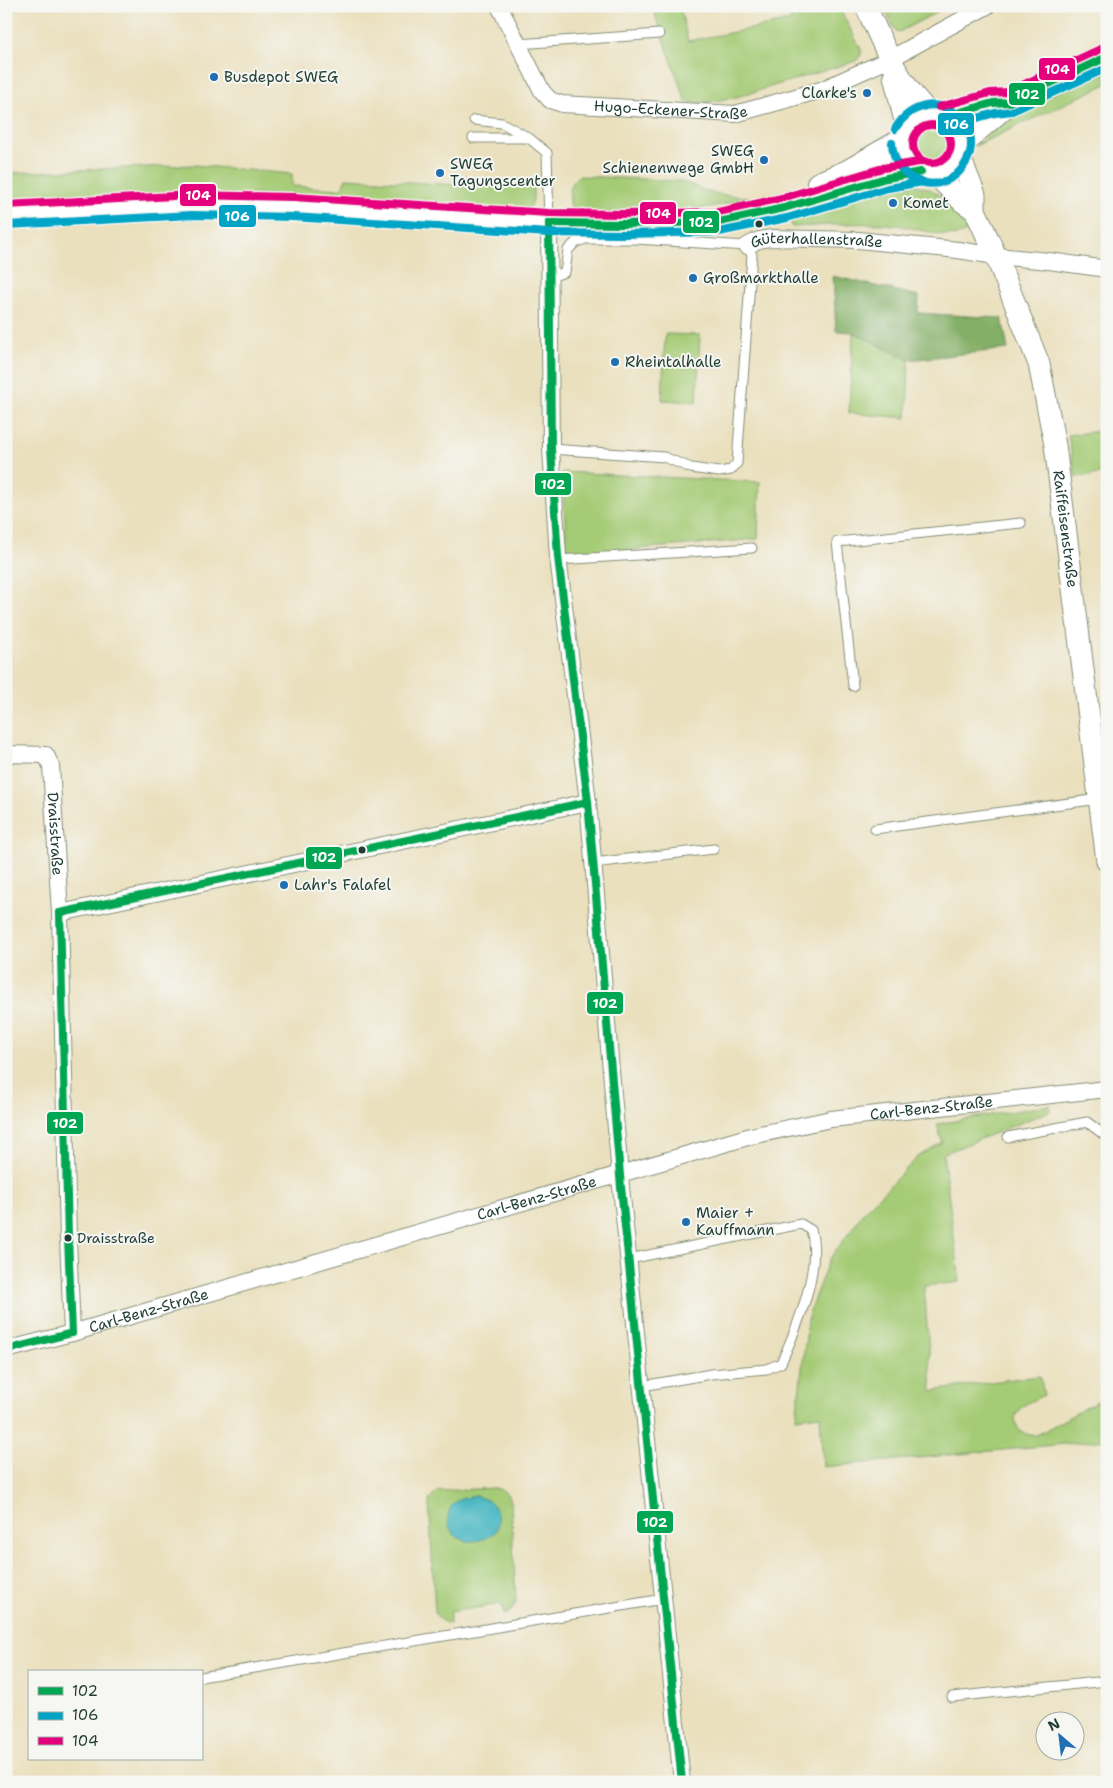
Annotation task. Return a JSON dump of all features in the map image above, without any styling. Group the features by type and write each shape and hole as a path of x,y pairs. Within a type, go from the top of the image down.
{"main road":[{"path":"6,216 192,206 292,207 549,223 670,224 719,222 758,214 886,178 928,173 950,168 960,150 975,131 1009,102 1107,57"},
{"path":"670,224 814,186 848,172 905,134 918,119 993,103 1009,102"},
{"path":"937,116 949,120 958,131 960,150"},
{"path":"905,134 904,155 914,168 928,173"}],"street":[{"name":"Hugo-Eckener-Straße","path":"499,6 542,91 550,100 562,104 735,114 820,90 890,59"},
{"path":"866,6 890,59 920,104 937,116"},
{"path":"890,59 987,6"},
{"path":"890,59 905,134"},
{"name":"Raiffeisenstraße","path":"960,150 975,195 975,210 996,256 1039,364 1055,445 1107,861"},
{"name":"Raiffeisenstraße","path":"928,173 975,210"},
{"path":"549,223 551,449 558,560 588,802 620,1172 682,1782"},
{"name":"Güterhallenstraße","path":"748,246 759,240 770,238 858,240 958,250 1107,269"},
{"name":"Draisstraße","path":"6,754 46,755 51,766 60,913 72,1333"},
{"path":"60,913 588,802"},
{"name":"Carl-Benz-Straße","path":"6,1350 72,1333 620,1172 751,1136 832,1119 1107,1089"}],"lane":[{"path":"518,44 658,34"},
{"path":"474,120 502,123 529,138 547,153 549,223"},
{"path":"473,138 529,138"},
{"name":"Güterhallenstraße","path":"550,277 565,272 568,250 575,243 585,239 636,239 748,246"},
{"path":"551,449 664,457 690,468 719,472 730,470 737,463 752,255 748,246"},
{"path":"853,686 837,542 1021,523"},
{"path":"558,560 752,548"},
{"path":"876,829 1098,799"},
{"path":"593,864 714,849"},
{"path":"1008,1137 1087,1122 1107,1137"},
{"path":"629,1259 801,1224 811,1230 815,1242 812,1272 799,1320 781,1363 767,1369 711,1374 642,1386"},
{"path":"202,1677 663,1600"},
{"path":"952,1697 1107,1681"}],"green space":[{"path":"652,6 684,6 680,8 688,41 791,21 789,8 797,6 838,6 861,49 861,55 856,61 737,97 703,103 686,102"},
{"path":"883,6 937,6 939,11 897,33"},
{"path":"1107,72 1107,84 975,146 1019,108"},
{"path":"933,130 944,134 948,145 944,156 933,160 922,156 918,145 922,134"},
{"path":"194,165 292,174 292,186 341,189 346,178 474,186 533,187 533,197 532,204 528,208 518,211 359,198 227,194 138,196 6,204 6,173"},
{"path":"580,176 679,181 705,191 749,197 750,200 685,211 582,215 571,210 570,195 573,182"},
{"path":"913,184 930,189 947,200 966,227 965,233 941,235 904,226 883,224 792,227 790,220 853,197"},
{"path":"833,276 919,296 918,313 1002,318 1008,349 909,360 853,332 836,331"},
{"path":"853,332 909,360 907,418 849,413"},
{"path":"665,334 700,335 697,402 662,400"},
{"path":"1107,430 1107,473 1076,477 1068,435"},
{"path":"562,472 760,482 758,539 567,555"},
{"path":"1050,1105 1050,1111 943,1154 960,1282 924,1286 932,1391 1040,1376 1044,1395 1027,1403 1016,1415 1016,1425 1022,1432 1037,1435 1105,1397 1107,1440 823,1467 820,1415 796,1418 809,1312 829,1260 866,1209 918,1157 942,1142 937,1124"},
{"path":"495,1488 505,1492 511,1501 516,1602 511,1611 504,1615 501,1604 450,1612 450,1624 447,1623 439,1618 435,1612 429,1500 438,1491"}],"water":[{"path":"476,1496 487,1500 493,1505 497,1513 498,1523 496,1531 488,1537 468,1541 459,1538 453,1533 449,1526 448,1518 454,1504 463,1498"}],"transit line":[{"name":"104","path":"939,107 990,93 1007,92 1103,48"},
{"name":"102","path":"942,117 993,103 1009,102 1107,57"},
{"name":"106","path":"945,127 995,113 1012,111 1107,68"},
{"name":"106","path":"892,143 895,159 900,168 912,178 927,183 942,182 954,176 964,166 970,154 971,140 967,126 956,114 948,109 930,105 914,110 900,121 895,129"},
{"name":"104","path":"932,125 945,131 951,144 945,157 932,163 919,157 913,144 919,131 932,125"},
{"name":"104","path":"6,205 192,195 293,197 549,213 718,212 782,198 883,168 919,162"},
{"name":"102","path":"549,223 719,222 784,208 886,178 921,172"},
{"name":"106","path":"7,225 192,215 292,217 549,233 719,232 787,218 888,188 923,182"},
{"name":"102","path":"549,223 551,449 558,557 588,802 621,1187 682,1782"},
{"name":"102","path":"60,913 588,802"},
{"name":"102","path":"60,913 72,1333"},
{"name":"102","path":"6,1350 72,1333"}],"place":[{"name":"Busdepot SWEG","path":"214,77"},
{"name":"Clarke's","path":"867,93"},
{"name":"SWEG Schienenwege GmbH","path":"764,160"},
{"name":"SWEG Tagungscenter","path":"440,173"},
{"name":"Komet","path":"893,203"},
{"name":"Großmarkthalle","path":"693,278"},
{"name":"Rheintalhalle","path":"615,362"},
{"name":"Lahr's Falafel","path":"284,885"},
{"name":"Maier + Kauffmann","path":"686,1222"},
{"name":"Draisstraße","path":"68,1238"}]}
